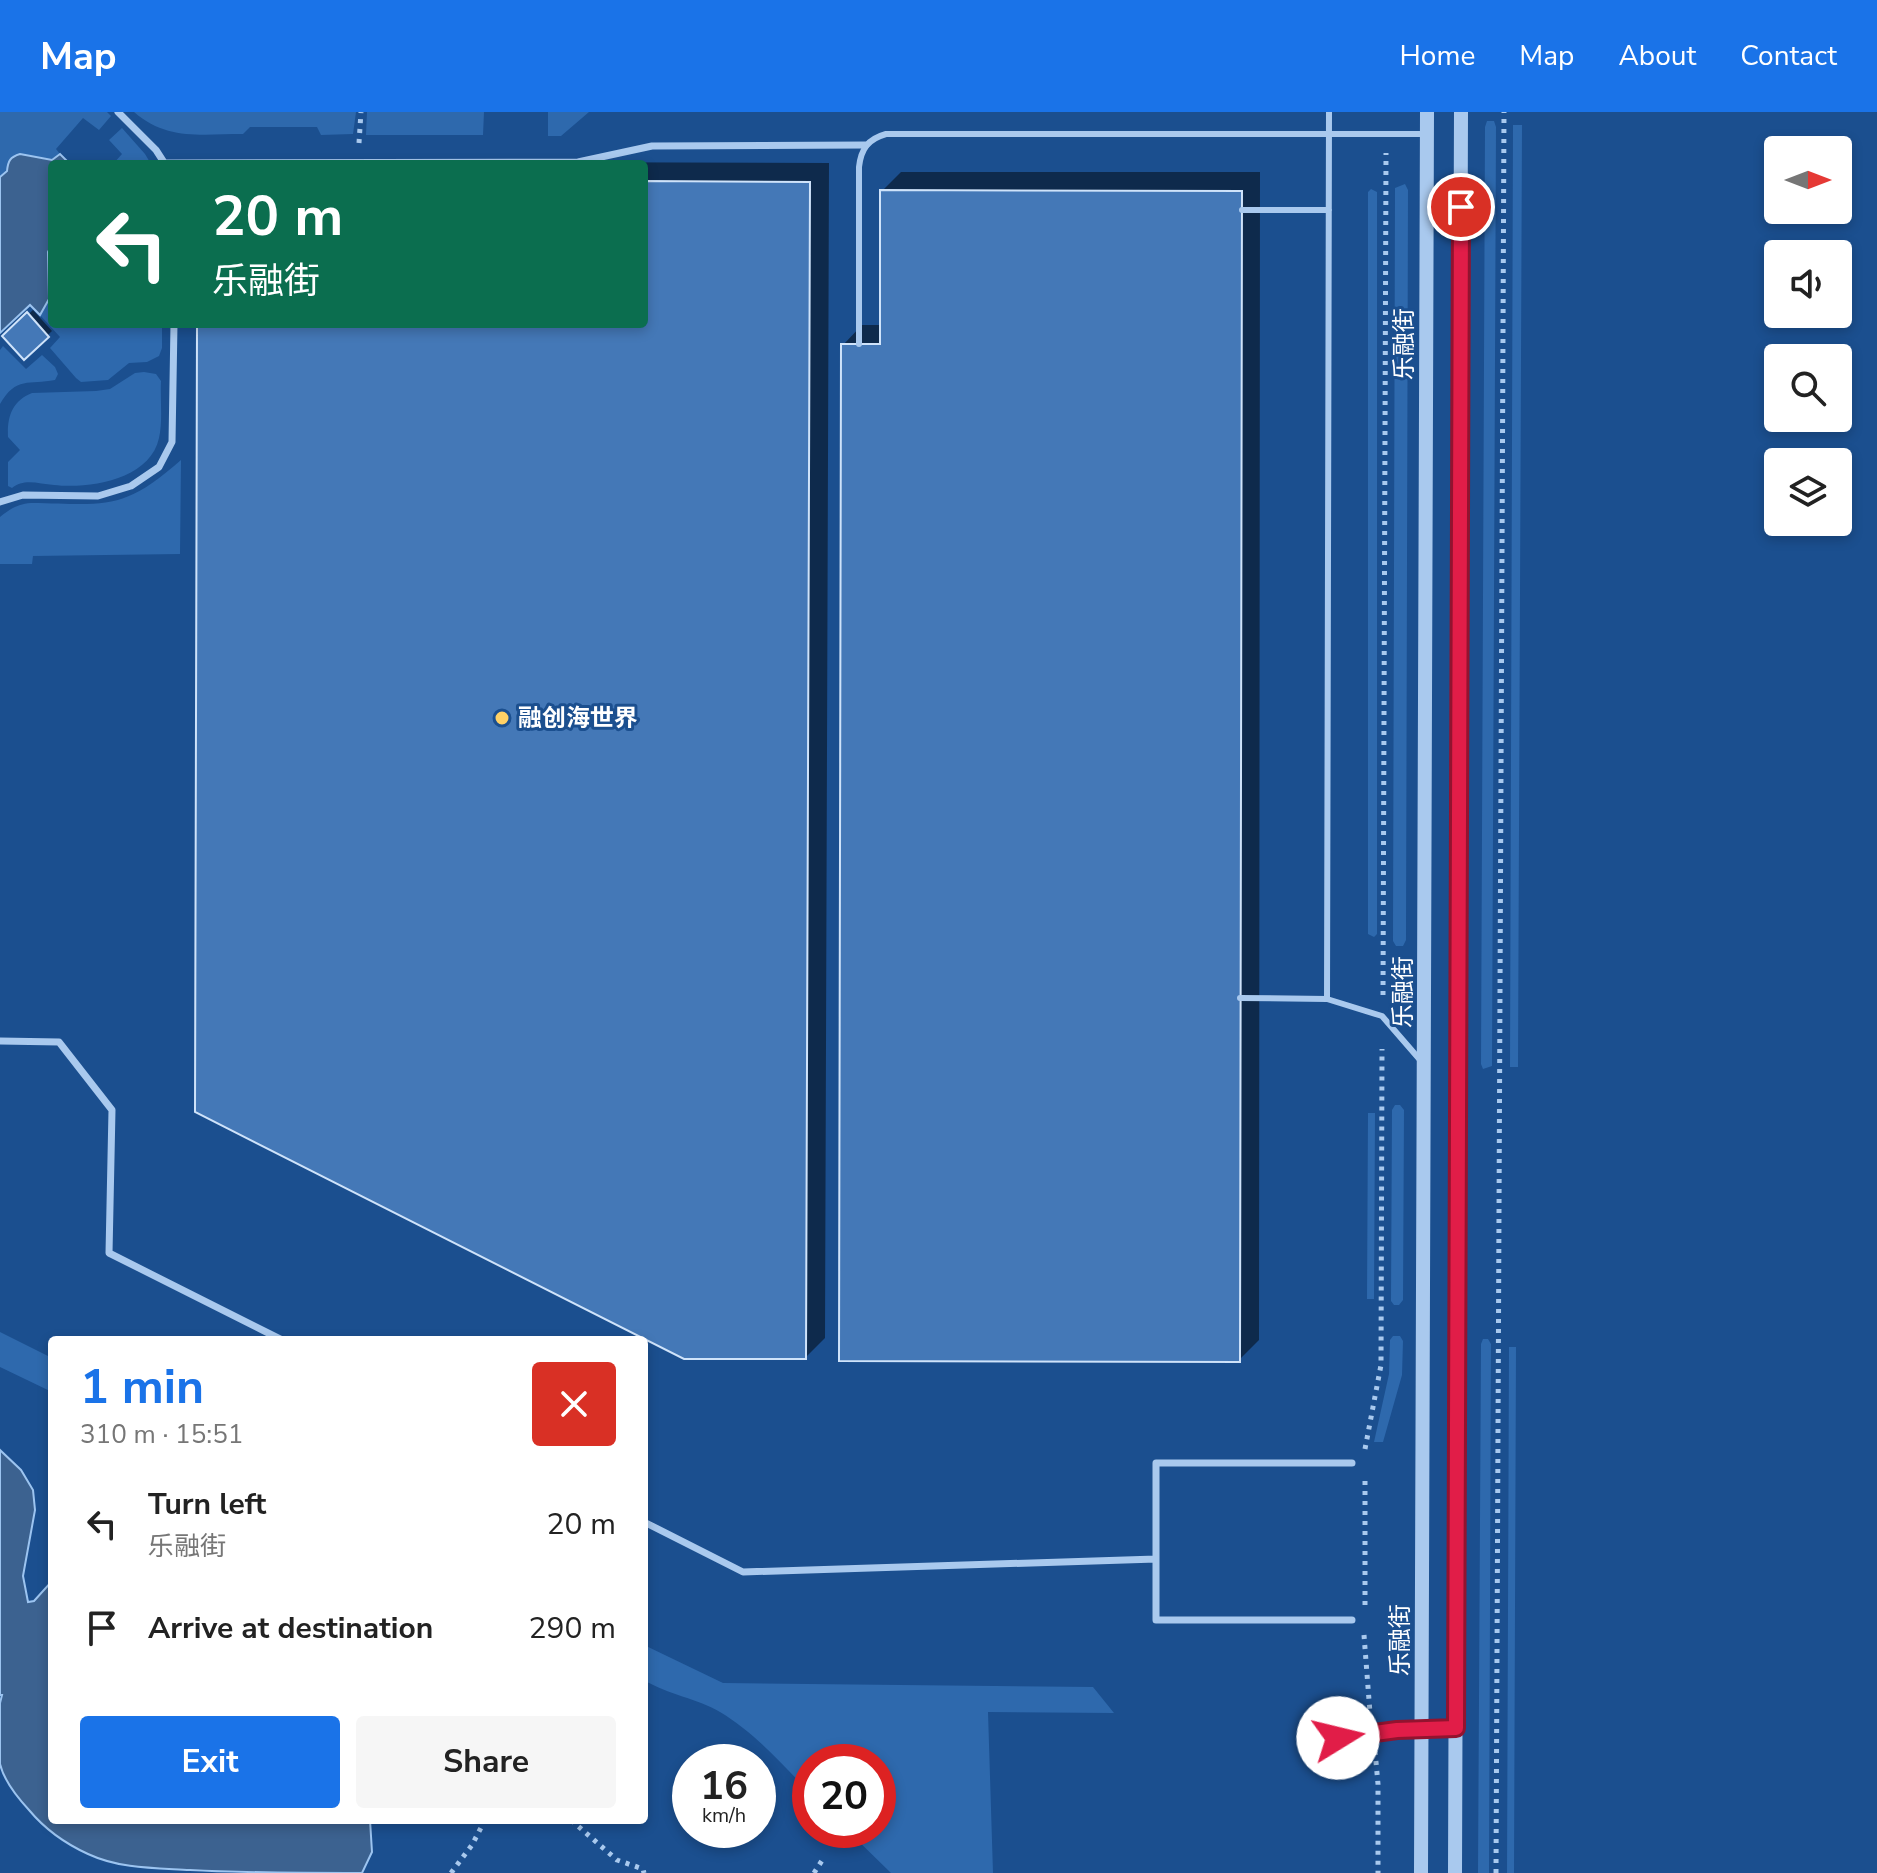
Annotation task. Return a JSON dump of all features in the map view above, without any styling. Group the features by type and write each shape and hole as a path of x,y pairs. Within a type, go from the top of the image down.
{"street":[{"path":"118,112 162,160"},
{"name":"乐融街","path":"1421,1873 1427,112"},
{"path":"1455,1873 1461,112"},
{"path":"587,160 652,146 866,145"},
{"path":"0,502 23,495 98,496 131,486 159,467 172,442 174,328"},
{"path":"0,1041 59,1042 112,1110 109,1253 274,1336"},
{"path":"1352,1463 1156,1463 1156,1620 1352,1620"},
{"path":"648,1524 743,1572 1156,1559"}],"lane":[{"path":"1327,999 1329,112"},
{"path":"859,344 859,167 866,145 875,137 886,134 1427,134"},
{"path":"1242,210 1329,210"},
{"path":"1240,998 1327,999 1382,1016 1425,1066"},
{"path":"1319,1741 1373,1732 1456,1728"}],"path":[{"path":"358,160 361,112"},
{"path":"1496,1873 1504,112"},
{"path":"451,1873 483,1824"},
{"path":"576,1824 617,1860 643,1869 644,1873"},
{"path":"814,1873 823,1859"}],"shaded area":[{"path":"0,112 107,112 111,116 99,130 83,118 56,149 60,154 52,160 20,154 0,177"},
{"path":"134,112 356,112 353,134 321,135 317,127 250,127 243,134 199,135 159,128"},
{"path":"367,112 484,112 483,135 366,135"},
{"path":"548,112 589,112 561,136 548,136"},
{"path":"1487,121 1494,121 1496,127 1492,1066 1483,1069 1481,1064"},
{"path":"1513,125 1522,125 1518,1067 1510,1067"},
{"path":"122,128 149,160 117,160 122,154 109,140"},
{"path":"20,154 52,160 48,160 48,301 40,315 30,305 0,333 0,177 14,157"},
{"path":"60,154 66,160 52,160"},
{"path":"1405,184 1408,190 1406,940 1403,946 1396,946 1393,941 1395,188"},
{"path":"1371,189 1377,192 1377,934 1374,937 1368,934 1368,192"},
{"path":"48,301 48,324 40,315"},
{"path":"52,328 162,328 162,348 159,356 147,362 129,363 108,380 81,382 50,348 60,337"},
{"path":"3,346 26,369 42,355 55,367 58,374 55,380 18,385 0,404 0,350"},
{"path":"135,373 156,374 161,381 161,417 159,438 144,464 116,479 100,483 68,486 27,482 12,488 8,486 8,462 20,450 8,437 9,423 12,410 20,400 32,393 110,389"},
{"path":"181,460 180,554 33,556 32,564 0,564 0,517 11,509 31,503 96,504 127,497 161,477"},
{"path":"1395,1105 1400,1105 1404,1110 1403,1300 1399,1305 1391,1301 1392,1110"},
{"path":"1368,1113 1375,1113 1374,1299 1367,1299"},
{"path":"0,1332 48,1356 48,1390 0,1367"},
{"path":"1393,1336 1400,1336 1403,1341 1402,1375 1383,1442 1374,1442 1389,1374 1390,1340"},
{"path":"1483,1339 1488,1339 1491,1344 1489,1873 1478,1873"},
{"path":"1509,1347 1516,1347 1514,1873 1507,1873"},
{"path":"0,1450 21,1470 33,1490 35,1510 23,1576 28,1602 34,1601 48,1585 48,1824 370,1824 372,1852 362,1873 151,1868 125,1865 88,1854 48,1829 8,1783 0,1764"},
{"path":"648,1647 723,1683 1093,1687 1114,1713 988,1712 993,1873 891,1873 865,1848 896,1848 896,1744 792,1744 792,1775 776,1758 776,1744 761,1744 733,1720 711,1707 648,1682"}],"building":[{"name":"融创海世界","path":"648,181 810,182 806,1359 684,1359 648,1341 648,1336 638,1336 195,1112 197,328 648,328"},
{"path":"880,190 1242,191 1240,1362 839,1361 841,344 880,344"},
{"path":"27,312 49,337 24,360 2,336"}],"place":[{"name":"融创海世界","path":"502,718"}],"route":[{"path":"1338,1738 1373,1732 1456,1728 1461,207"}]}
